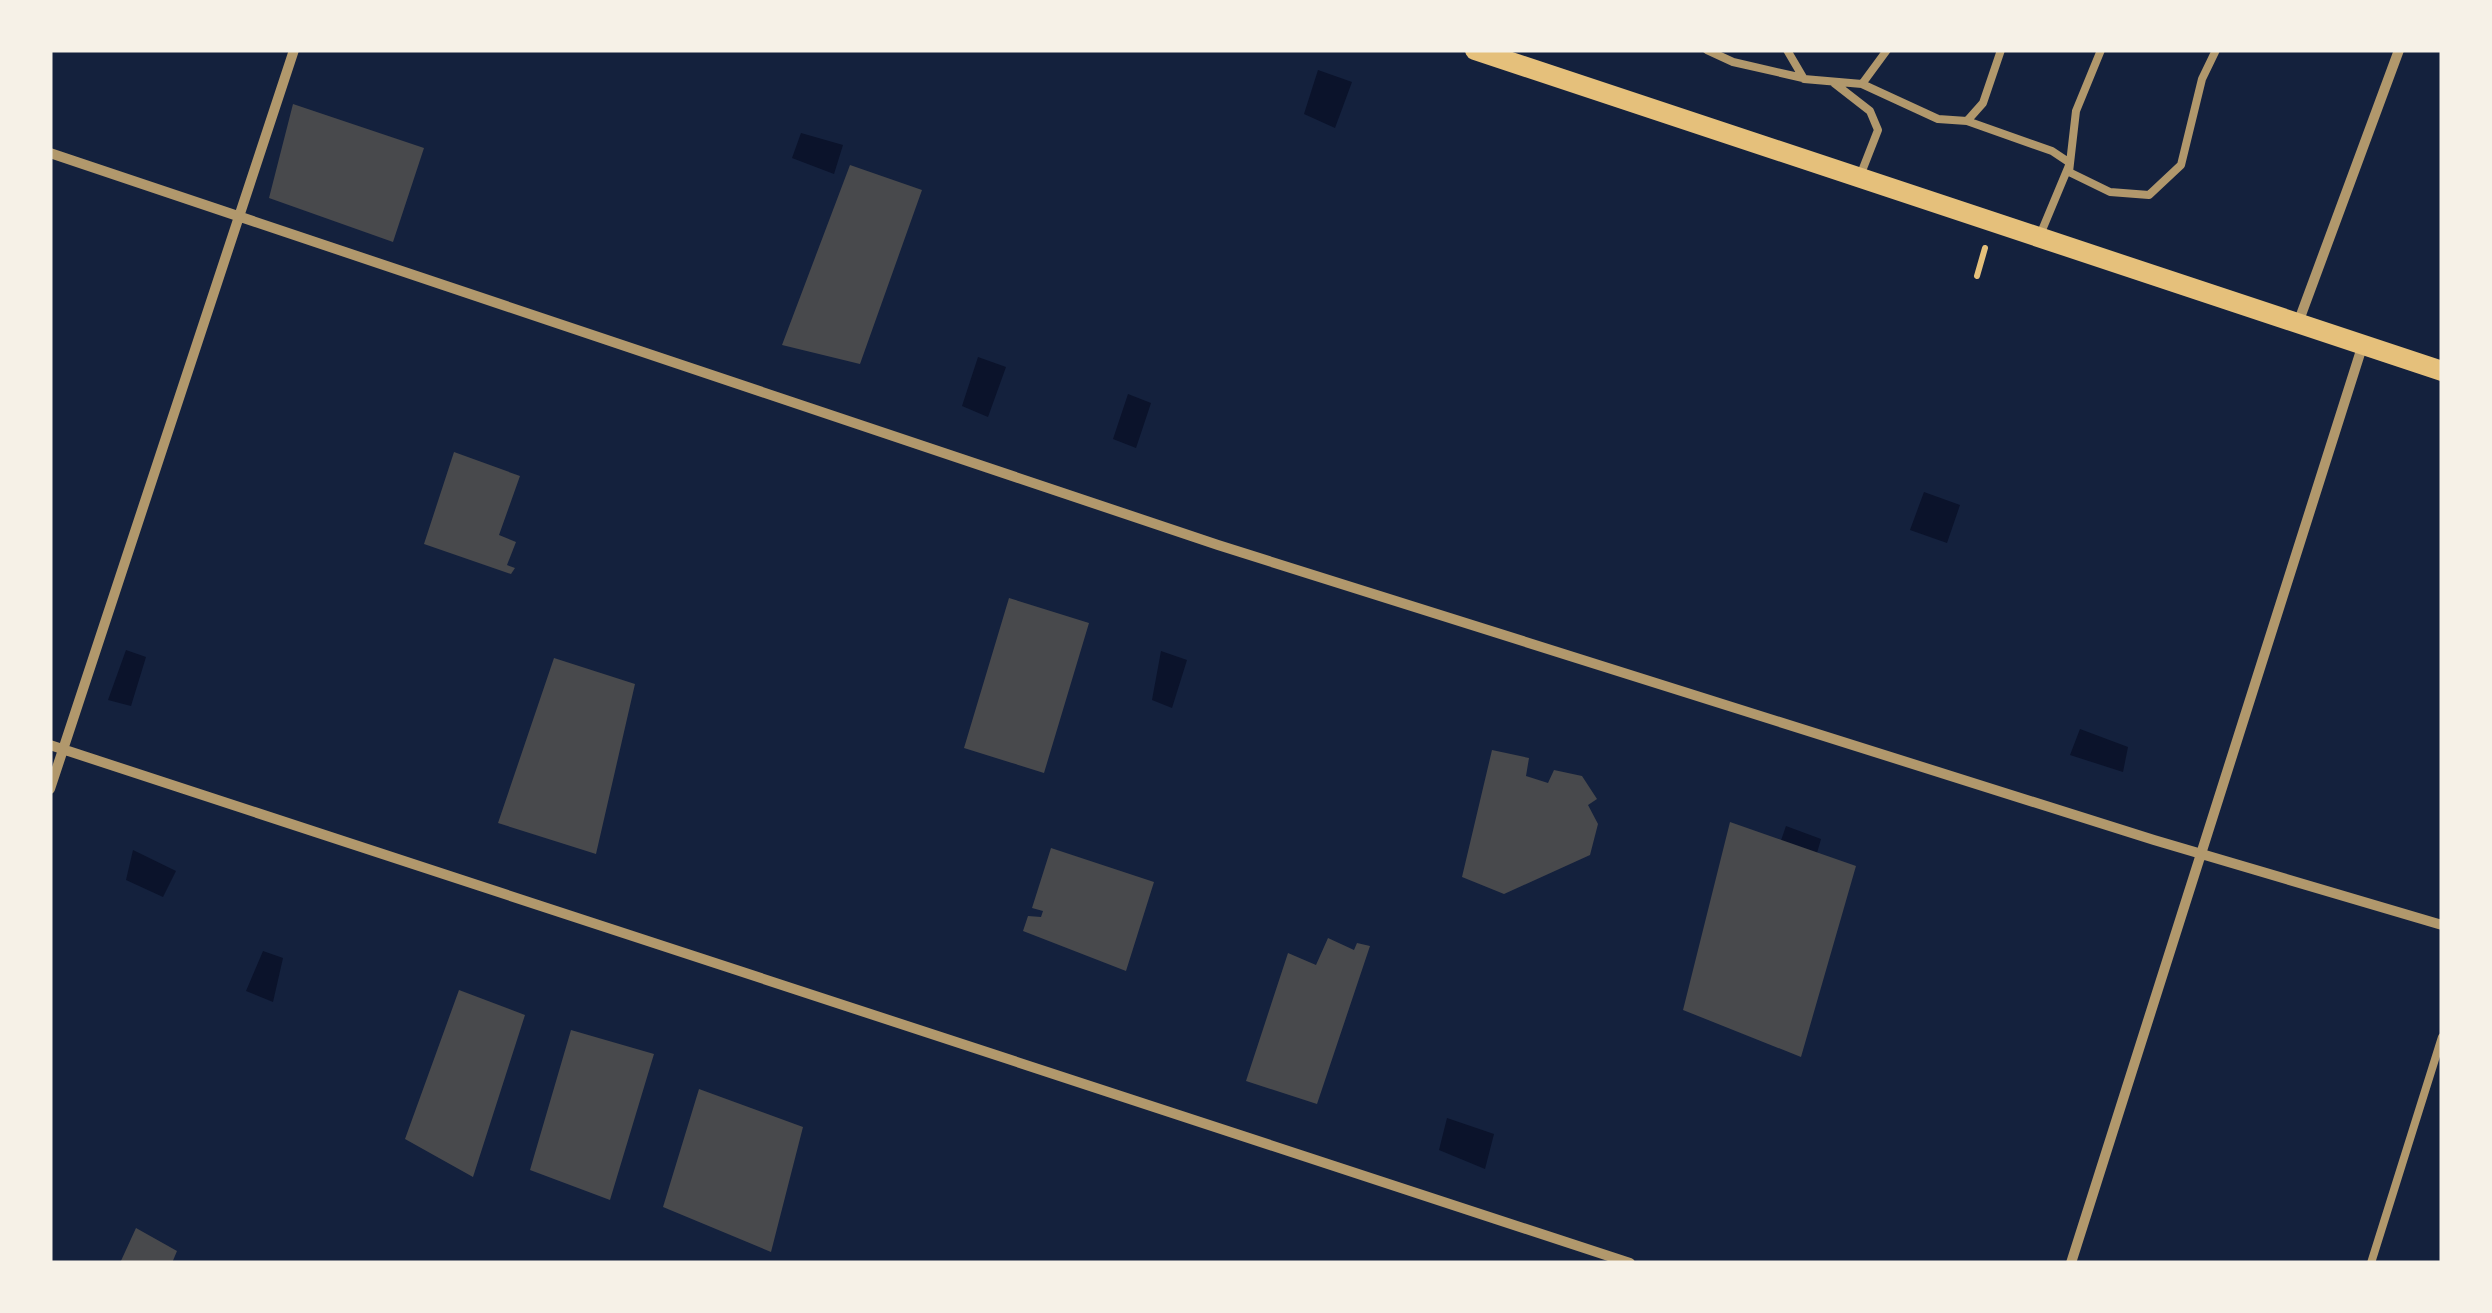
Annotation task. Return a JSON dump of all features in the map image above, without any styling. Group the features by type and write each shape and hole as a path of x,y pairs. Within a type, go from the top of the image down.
{"main road":[{"path":"1475,50 2442,371"}],"street":[{"path":"50,789 294,50"},
{"path":"2298,322 2399,50"},
{"path":"50,153 1218,546 2202,854 2442,925"},
{"path":"2072,1263 2363,344"},
{"path":"50,744 1630,1263"}],"lane":[{"path":"1707,50 1732,62 1804,79 1862,84 1938,120 1966,121 2052,151 2070,163"},
{"path":"1787,50 1804,79"},
{"path":"1862,84 1887,50"},
{"path":"1966,121 1983,103 2001,50"},
{"path":"2100,50 2076,112 2069,172 2110,192 2150,195 2181,165 2202,79 2216,50"},
{"path":"1830,81 1870,110 1878,130 1860,178"},
{"path":"2039,237 2070,163"},
{"path":"2370,1263 2442,1037"}],"water":[{"path":"1318,70 1352,82 1335,128 1304,114"},
{"path":"801,133 843,145 834,174 792,158"},
{"path":"978,357 1006,367 988,417 962,406"},
{"path":"1128,394 1151,403 1136,448 1113,439"},
{"path":"1924,492 1960,505 1947,543 1910,530"},
{"path":"126,650 146,657 131,706 108,700"},
{"path":"1161,651 1187,660 1172,708 1152,700"},
{"path":"2080,729 2128,747 2123,772 2070,755"},
{"path":"1786,826 1821,839 1811,874 1774,861"},
{"path":"133,850 176,871 163,897 126,880"},
{"path":"263,951 283,958 273,1002 246,991"},
{"path":"1447,1118 1494,1134 1485,1169 1439,1150"}],"building":[{"path":"293,104 424,148 393,242 269,198"},
{"path":"850,165 922,190 860,364 782,345"},
{"path":"454,452 520,476 499,535 516,542 507,565 515,568 511,574 424,544"},
{"path":"1009,598 1089,623 1044,773 964,748"},
{"path":"554,658 635,684 596,854 498,823"},
{"path":"1492,750 1529,758 1526,776 1548,783 1554,770 1582,776 1597,799 1588,805 1598,824 1590,855 1504,894 1462,877"},
{"path":"1730,822 1856,866 1801,1057 1683,1010"},
{"path":"1051,848 1154,882 1126,971 1023,931 1028,916 1041,917 1043,911 1032,908"},
{"path":"1328,938 1354,950 1357,943 1370,946 1317,1104 1246,1081 1288,953 1316,965"},
{"path":"459,990 525,1015 473,1177 405,1139"},
{"path":"571,1030 654,1054 610,1200 530,1170"},
{"path":"699,1089 803,1127 771,1252 663,1207"},
{"path":"136,1228 177,1251 172,1263 120,1263"}]}
